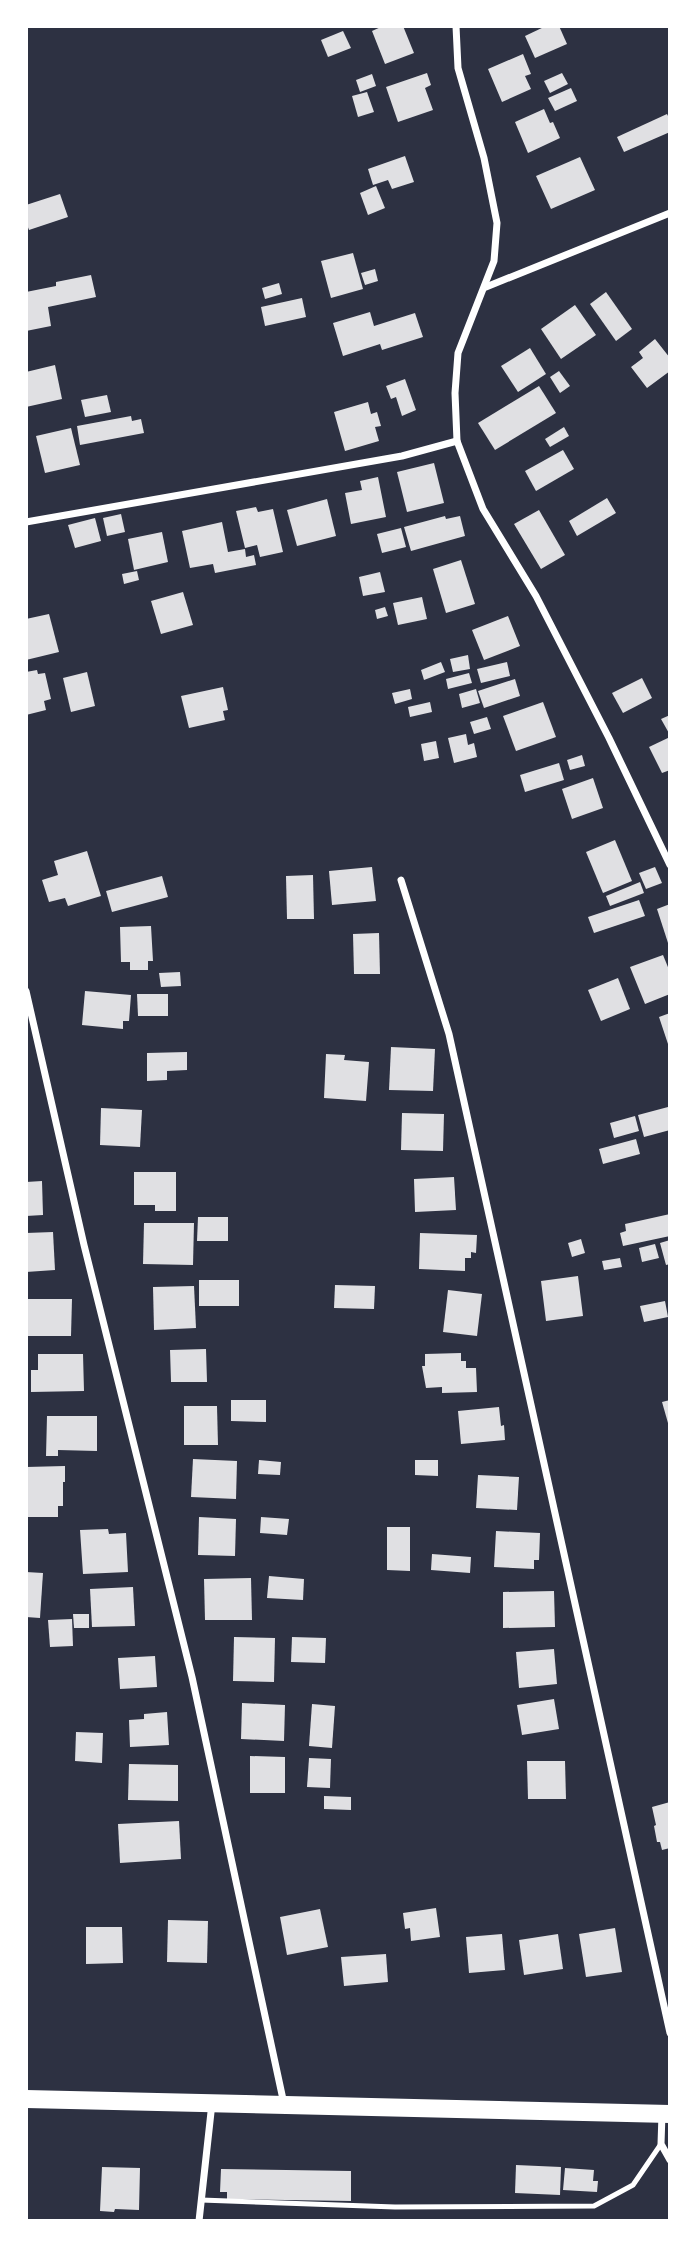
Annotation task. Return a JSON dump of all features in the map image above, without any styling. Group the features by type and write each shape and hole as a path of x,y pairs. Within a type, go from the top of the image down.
{"main road":[{"path":"26,2099 666,2114"}],"street":[{"path":"456,26 458,68 484,158 497,223 494,261 458,353 455,393 457,441 483,509 536,596 670,865"},
{"path":"486,287 670,213"},
{"path":"26,522 402,456 457,441"},
{"path":"401,880 449,1034 670,2033"},
{"path":"26,992 83,1245 192,1677 284,2105"},
{"path":"199,2221 212,2102"},
{"path":"666,2114 661,2144 670,2160"}],"lane":[{"path":"201,2200 395,2207 594,2206 633,2185 661,2144"}],"building":[{"path":"383,26 403,26 414,53 385,64 372,31"},
{"path":"546,26 559,26 567,44 535,58 525,36"},
{"path":"343,31 351,48 328,57 321,40"},
{"path":"523,54 531,74 525,76 531,89 502,102 488,69"},
{"path":"427,73 431,85 425,88 433,110 398,122 386,87"},
{"path":"562,73 568,84 550,93 544,81"},
{"path":"372,74 376,86 360,92 356,80"},
{"path":"571,88 577,101 555,111 548,98"},
{"path":"367,92 374,112 358,117 352,96"},
{"path":"544,109 560,138 528,153 515,122"},
{"path":"667,114 670,132 624,152 617,137"},
{"path":"405,156 414,182 392,189 388,180 373,185 368,169"},
{"path":"580,157 595,190 551,209 536,176"},
{"path":"376,186 385,208 368,215 360,193"},
{"path":"60,194 68,217 29,230 26,205"},
{"path":"353,253 363,289 331,298 321,261"},
{"path":"375,269 378,281 365,285 361,273"},
{"path":"91,275 96,297 48,307 51,326 26,331 26,292"},
{"path":"279,283 282,294 265,299 262,288"},
{"path":"606,292 632,329 616,341 590,304"},
{"path":"302,298 306,317 265,326 261,307"},
{"path":"575,305 596,335 561,359 541,329"},
{"path":"370,312 374,326 415,313 423,337 382,350 380,344 343,356 333,323"},
{"path":"655,339 670,358 670,371 647,388 631,367 643,358 639,352"},
{"path":"530,348 546,374 518,392 501,366"},
{"path":"55,365 62,399 26,407 26,372"},
{"path":"559,371 570,386 560,393 550,377"},
{"path":"405,379 416,410 402,416 396,397 391,399 386,386"},
{"path":"539,386 556,413 495,450 478,423"},
{"path":"107,395 111,412 85,417 81,400"},
{"path":"368,402 371,414 377,412 381,426 375,427 379,441 345,451 334,412"},
{"path":"131,416 132,421 141,419 144,433 80,445 77,426"},
{"path":"564,427 569,436 550,447 545,439"},
{"path":"71,428 80,465 45,473 36,436"},
{"path":"563,450 574,469 536,491 525,471"},
{"path":"434,463 444,503 407,512 397,472"},
{"path":"378,477 386,517 351,524 345,493 362,490 360,481"},
{"path":"607,498 616,513 577,536 569,521"},
{"path":"327,499 336,536 297,546 287,510"},
{"path":"256,507 258,512 273,509 283,552 260,557 257,545 245,548 236,511"},
{"path":"539,510 565,555 541,569 514,524"},
{"path":"121,514 125,532 107,536 103,518"},
{"path":"445,516 446,519 460,516 465,536 411,551 404,527"},
{"path":"95,518 101,541 75,548 68,525"},
{"path":"222,522 228,552 245,549 246,557 254,555 256,565 215,573 213,564 190,568 182,531"},
{"path":"401,528 406,547 382,553 377,534"},
{"path":"162,532 168,562 134,570 128,539"},
{"path":"461,560 475,604 446,613 433,569"},
{"path":"137,571 139,580 124,584 122,574"},
{"path":"380,572 385,592 363,596 359,577"},
{"path":"183,592 193,625 161,634 151,601"},
{"path":"422,597 427,619 398,625 393,603"},
{"path":"385,607 388,616 377,619 375,610"},
{"path":"49,614 59,652 26,660 26,619"},
{"path":"508,616 520,646 484,660 472,630"},
{"path":"468,655 470,669 453,672 450,659"},
{"path":"441,662 445,672 424,680 421,670"},
{"path":"507,662 510,676 481,683 477,669"},
{"path":"37,670 38,674 45,673 51,699 44,701 46,710 26,715 26,672"},
{"path":"87,672 95,706 71,712 63,678"},
{"path":"469,673 472,683 448,689 446,679"},
{"path":"642,678 652,698 623,713 612,693"},
{"path":"515,679 520,696 484,708 478,691"},
{"path":"223,687 228,710 223,711 225,720 189,728 181,696"},
{"path":"410,689 412,699 395,704 392,693"},
{"path":"476,689 480,703 462,708 459,694"},
{"path":"430,702 432,712 410,717 408,707"},
{"path":"543,702 556,737 516,751 503,716"},
{"path":"670,715 670,735 661,719"},
{"path":"487,717 491,729 474,734 470,722"},
{"path":"466,734 468,745 474,743 477,757 454,763 448,738"},
{"path":"670,737 670,770 662,773 649,747"},
{"path":"436,741 439,758 424,761 421,744"},
{"path":"582,755 585,766 570,770 567,760"},
{"path":"559,763 564,780 525,792 520,775"},
{"path":"593,778 603,808 572,819 562,789"},
{"path":"615,840 632,881 603,893 586,852"},
{"path":"87,851 101,896 68,906 65,898 49,902 42,880 58,875 54,861"},
{"path":"372,867 376,901 332,905 329,871"},
{"path":"655,867 662,883 646,889 639,873"},
{"path":"313,875 314,919 287,919 286,876"},
{"path":"162,876 168,897 112,912 106,891"},
{"path":"640,882 644,893 610,906 606,896"},
{"path":"639,900 645,916 594,933 588,917"},
{"path":"670,904 670,946 669,946 657,909"},
{"path":"151,926 153,961 148,961 148,970 130,970 130,962 121,962 120,927"},
{"path":"379,933 380,974 354,974 353,934"},
{"path":"663,955 670,972 670,994 645,1004 630,967"},
{"path":"180,972 181,986 161,987 159,973"},
{"path":"618,978 630,1009 601,1021 588,990"},
{"path":"85,991 131,995 129,1021 123,1021 123,1029 82,1025"},
{"path":"137,994 168,994 168,1016 138,1016"},
{"path":"670,1013 670,1046 669,1047 659,1017"},
{"path":"391,1047 435,1049 433,1091 389,1090"},
{"path":"187,1052 187,1070 167,1071 167,1080 147,1081 147,1053"},
{"path":"326,1054 345,1055 344,1060 369,1062 366,1101 324,1098"},
{"path":"668,1107 670,1130 644,1137 638,1115"},
{"path":"101,1108 142,1110 140,1147 100,1145"},
{"path":"402,1113 444,1114 443,1151 401,1150"},
{"path":"635,1116 639,1131 614,1138 610,1123"},
{"path":"636,1139 640,1154 603,1164 599,1149"},
{"path":"134,1172 176,1172 176,1211 155,1211 155,1205 134,1205"},
{"path":"454,1177 456,1210 415,1212 414,1179"},
{"path":"42,1181 43,1215 26,1216 26,1182"},
{"path":"670,1214 670,1236 623,1246 620,1233 626,1231 625,1224"},
{"path":"198,1217 228,1217 228,1241 197,1241"},
{"path":"144,1223 194,1223 193,1265 143,1264"},
{"path":"53,1232 55,1270 26,1272 26,1233"},
{"path":"420,1233 477,1235 476,1253 471,1252 471,1258 465,1258 465,1271 419,1269"},
{"path":"581,1239 585,1253 572,1257 568,1243"},
{"path":"670,1240 670,1264 666,1265 660,1243"},
{"path":"655,1244 659,1258 642,1262 639,1248"},
{"path":"620,1258 622,1267 604,1270 602,1261"},
{"path":"578,1276 583,1316 546,1321 541,1281"},
{"path":"199,1280 239,1280 239,1306 199,1306"},
{"path":"335,1285 375,1286 374,1309 334,1308"},
{"path":"194,1286 196,1328 154,1330 153,1287"},
{"path":"448,1290 482,1294 477,1336 443,1332"},
{"path":"26,1299 72,1299 71,1336 26,1336"},
{"path":"665,1301 668,1317 644,1322 640,1306"},
{"path":"206,1349 207,1382 171,1382 170,1350"},
{"path":"461,1353 461,1361 466,1361 466,1368 476,1368 477,1392 442,1393 442,1387 426,1388 422,1366 425,1366 425,1354"},
{"path":"38,1354 83,1354 84,1391 31,1392 31,1370 38,1370"},
{"path":"231,1400 266,1400 266,1422 231,1421"},
{"path":"670,1400 670,1423 668,1423 662,1402"},
{"path":"184,1406 217,1406 218,1445 184,1445"},
{"path":"499,1407 505,1440 461,1444 458,1411"},
{"path":"47,1416 97,1416 97,1451 58,1450 58,1456 46,1456"},
{"path":"193,1459 237,1461 236,1499 191,1497"},
{"path":"259,1460 281,1462 280,1475 258,1474"},
{"path":"415,1460 438,1460 438,1476 415,1475"},
{"path":"65,1466 63,1506 58,1506 58,1517 27,1517 26,1467"},
{"path":"478,1475 519,1477 517,1510 476,1508"},
{"path":"199,1517 236,1519 235,1556 198,1555"},
{"path":"261,1517 289,1519 287,1535 260,1533"},
{"path":"387,1527 410,1527 410,1571 387,1570"},
{"path":"108,1529 109,1534 126,1533 128,1572 83,1574 80,1530"},
{"path":"496,1531 540,1533 539,1560 534,1560 534,1569 494,1567"},
{"path":"432,1554 471,1557 470,1573 431,1570"},
{"path":"26,1572 43,1573 40,1618 26,1617"},
{"path":"269,1576 304,1579 303,1600 267,1598"},
{"path":"251,1578 252,1620 205,1620 204,1579"},
{"path":"133,1587 135,1626 92,1627 90,1589"},
{"path":"554,1591 555,1627 503,1628 503,1592"},
{"path":"73,1614 89,1614 89,1628 74,1628"},
{"path":"72,1619 73,1646 50,1647 48,1620"},
{"path":"234,1637 275,1638 274,1682 233,1681"},
{"path":"292,1637 326,1638 325,1663 291,1662"},
{"path":"554,1649 557,1684 519,1688 516,1652"},
{"path":"155,1656 157,1687 120,1689 118,1658"},
{"path":"554,1699 559,1729 522,1735 517,1705"},
{"path":"242,1703 285,1705 284,1741 241,1739"},
{"path":"312,1704 335,1706 332,1748 309,1746"},
{"path":"167,1712 169,1745 130,1747 129,1720 144,1719 144,1714"},
{"path":"76,1732 103,1733 102,1763 75,1761"},
{"path":"250,1756 285,1757 285,1793 250,1793"},
{"path":"309,1758 331,1759 330,1788 307,1787"},
{"path":"527,1761 565,1761 566,1799 528,1799"},
{"path":"129,1764 178,1765 178,1801 128,1800"},
{"path":"324,1796 351,1797 351,1810 324,1809"},
{"path":"670,1802 670,1848 662,1850 660,1842 657,1842 652,1807"},
{"path":"179,1821 181,1859 120,1863 118,1824"},
{"path":"436,1908 440,1937 411,1941 410,1928 405,1929 403,1913"},
{"path":"320,1909 328,1947 287,1955 280,1917"},
{"path":"168,1920 208,1921 207,1963 167,1962"},
{"path":"86,1927 122,1927 123,1963 86,1964"},
{"path":"615,1928 622,1972 586,1977 579,1934"},
{"path":"502,1934 505,1970 469,1973 466,1937"},
{"path":"558,1934 563,1969 524,1975 519,1940"},
{"path":"386,1954 388,1982 344,1986 341,1957"},
{"path":"516,2165 561,2167 560,2195 515,2193"},
{"path":"102,2167 140,2168 139,2210 100,2211"},
{"path":"565,2168 594,2170 593,2181 598,2181 597,2192 563,2190"},
{"path":"221,2169 351,2171 351,2201 227,2199 227,2192 220,2192"}]}
